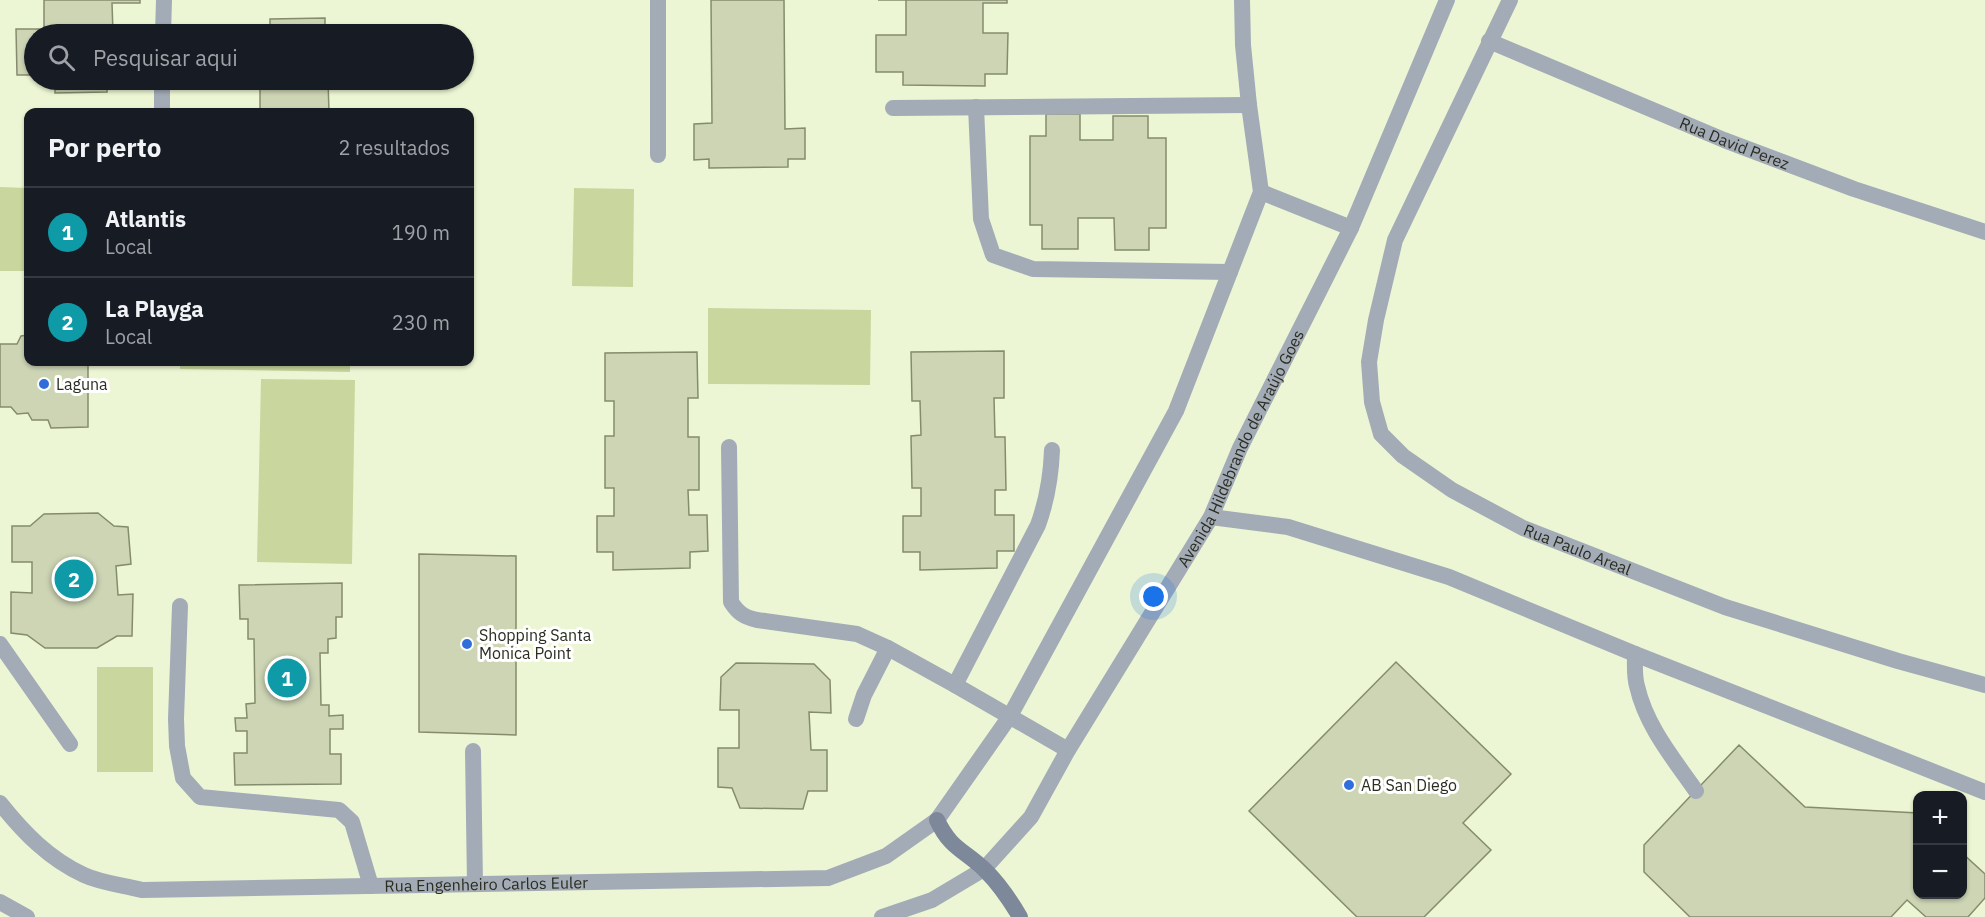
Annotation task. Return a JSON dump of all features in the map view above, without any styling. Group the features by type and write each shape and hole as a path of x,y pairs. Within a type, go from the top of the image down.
{"main road":[{"path":"937,820 951,843 984,869 1009,897 1020,917"}],"street":[{"path":"163,24 164,0"},
{"path":"658,0 658,155"},
{"path":"937,820 1010,716 1176,411 1261,192 1243,45 1242,0"},
{"name":"Avenida Hildebrando de Araújo Goes","path":"984,869 1031,816 1068,750 1211,517 1239,448 1352,228 1447,0"},
{"path":"1489,41 1510,0"},
{"name":"Rua David Perez","path":"1489,41 1724,140 1854,189 1985,232"},
{"name":"Rua Paulo Areal","path":"1489,41 1395,240 1376,320 1369,363 1372,402 1381,434 1403,456 1452,490 1534,532 1725,607 1898,661 1985,685"},
{"path":"162,90 162,108"},
{"path":"893,108 1249,105"},
{"path":"976,107 981,219 993,255 1033,268 1230,272"},
{"path":"1261,192 1352,228"},
{"path":"729,447 731,602 737,611 746,618 857,634 888,648 1068,750"},
{"path":"955,685 1038,525 1047,498 1052,450"},
{"path":"1211,517 1288,527 1449,577 1635,654 1985,792"},
{"path":"180,606 176,719 177,746 183,778 200,797 339,810 352,822 371,886"},
{"path":"0,644 70,744"},
{"path":"856,719 864,695 888,648"},
{"path":"1635,654 1636,685 1647,716 1665,748 1696,790"},
{"path":"473,751 475,884"},
{"name":"Rua Engenheiro Carlos Euler","path":"0,803 32,840 84,875 142,890 828,878 886,856 937,820"},
{"path":"882,917 932,900 984,869"},
{"path":"0,902 27,917"}],"green space":[{"path":"0,187 24,188 24,271 0,271"},
{"path":"574,188 634,189 633,287 572,286"},
{"path":"708,308 871,310 870,385 708,384"},
{"path":"180,366 350,366 350,372 180,369"},
{"path":"261,379 355,380 352,564 257,562"},
{"path":"97,667 153,667 153,772 97,772"}],"building":[{"path":"44,0 140,0 140,3 112,3 113,24 44,24"},
{"path":"711,0 784,0 785,129 805,128 805,159 788,159 788,167 709,168 709,159 694,160 694,124 712,123"},
{"path":"906,0 1007,0 1007,3 983,3 983,33 1008,33 1007,74 985,74 985,86 903,85 903,72 876,72 876,35 906,35"},
{"path":"325,18 325,24 270,24 270,19"},
{"path":"16,29 24,29 24,75 17,75"},
{"path":"55,90 107,90 107,92 55,93"},
{"path":"260,90 328,90 329,108 260,108"},
{"path":"1046,114 1080,114 1080,140 1113,140 1113,116 1148,116 1148,138 1166,138 1166,228 1149,228 1149,250 1115,250 1114,218 1078,218 1078,249 1042,249 1042,225 1030,225 1030,136 1046,136"},
{"name":"Laguna","path":"21,336 24,336 24,366 88,366 88,427 51,428 48,420 32,420 28,413 17,414 11,407 0,407 0,344 17,344"},
{"path":"1004,351 1004,398 994,398 995,437 1005,437 1006,490 995,490 995,515 1014,515 1014,551 997,551 997,568 920,570 920,552 903,552 903,516 921,516 921,488 912,488 911,436 921,435 920,401 912,401 911,352"},
{"path":"697,352 698,398 688,398 688,437 699,437 699,490 688,490 689,515 707,515 708,551 690,552 690,568 613,570 613,552 597,552 597,516 614,516 614,488 605,488 605,436 614,436 614,401 605,401 605,353"},
{"path":"98,513 114,526 128,527 131,564 116,566 118,595 133,594 132,636 117,636 97,648 45,648 27,635 11,633 11,592 32,593 32,562 12,562 12,526 30,526 44,514"},
{"name":"Shopping Santa Monica Point","path":"419,554 516,556 516,735 419,732"},
{"path":"342,583 342,617 336,617 336,638 328,639 328,653 320,653 321,705 329,705 329,716 343,715 343,729 330,729 330,754 341,754 341,784 235,785 234,753 247,753 247,731 236,731 235,718 247,718 246,704 255,703 254,639 248,639 248,619 240,619 239,585"},
{"path":"1396,662 1511,774 1463,823 1491,850 1424,917 1357,917 1249,811"},
{"path":"736,663 814,664 830,680 831,713 809,712 811,750 827,750 827,791 808,791 803,809 740,808 732,788 718,787 718,748 739,748 739,710 720,710 721,677"},
{"path":"1739,745 1805,807 1913,813 1913,899 1967,899 1967,858 1985,874 1985,898 1968,917 1926,917 1907,900 1891,917 1690,917 1644,872 1644,845"}],"place":[{"name":"Laguna","path":"44,384"},
{"name":"La Playga","path":"74,579"},
{"name":"Shopping Santa Monica Point","path":"467,644"},
{"name":"Atlantis","path":"287,678"},
{"name":"AB San Diego","path":"1349,785"}]}
